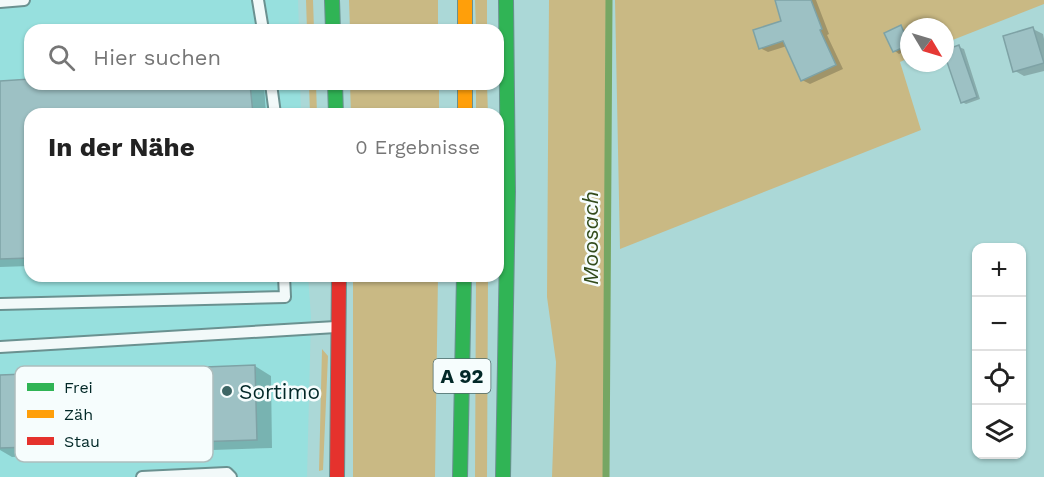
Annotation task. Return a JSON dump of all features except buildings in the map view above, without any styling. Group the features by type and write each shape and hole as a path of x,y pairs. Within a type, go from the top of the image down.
{"main road":[{"path":"332,0 333,24"},
{"path":"465,0 465,24"},
{"name":"A 92","path":"503,477 508,191 506,0"},
{"path":"335,90 336,108"},
{"path":"465,90 465,108"},
{"path":"337,477 339,282"},
{"name":"A 92","path":"459,477 464,282"}],"lane":[{"path":"0,2 24,0"},
{"path":"258,0 262,24"},
{"path":"272,90 274,108"},
{"path":"0,304 285,297 284,282"},
{"path":"0,347 340,327"},
{"path":"142,477 227,472 231,477"}],"shaded area":[{"path":"0,0 298,0 299,24 24,24 24,90 300,90 301,108 24,108 24,282 308,282 311,317 307,477 0,477"},
{"path":"306,0 313,0 314,24 307,24"},
{"path":"349,0 438,0 438,24 350,24"},
{"path":"475,0 487,0 487,24 476,24"},
{"path":"549,0 606,0 604,477 552,477 556,362 547,297"},
{"path":"615,0 1044,0 1044,4 954,39 954,18 900,18 900,72 903,72 921,130 620,249"},
{"path":"309,90 316,90 317,108 310,108"},
{"path":"350,90 439,90 439,108 351,108"},
{"path":"476,90 487,90 488,108 476,108"},
{"path":"353,282 438,282 435,477 353,477"},
{"path":"476,282 488,282 487,477 475,477"},
{"path":"322,349 328,356 323,470 319,471"}],"waterway":[{"name":"Moosach","path":"606,477 609,0"}],"traffic: fast":[{"path":"332,0 333,24"},
{"path":"503,477 508,191 506,0"},
{"path":"335,90 336,108"},
{"path":"460,477 464,282"}],"traffic: slow":[{"path":"465,0 465,24"},
{"path":"465,90 465,108"}],"traffic: jam":[{"path":"337,477 339,282"}],"place":[{"name":"Sortimo","path":"227,391"}]}
